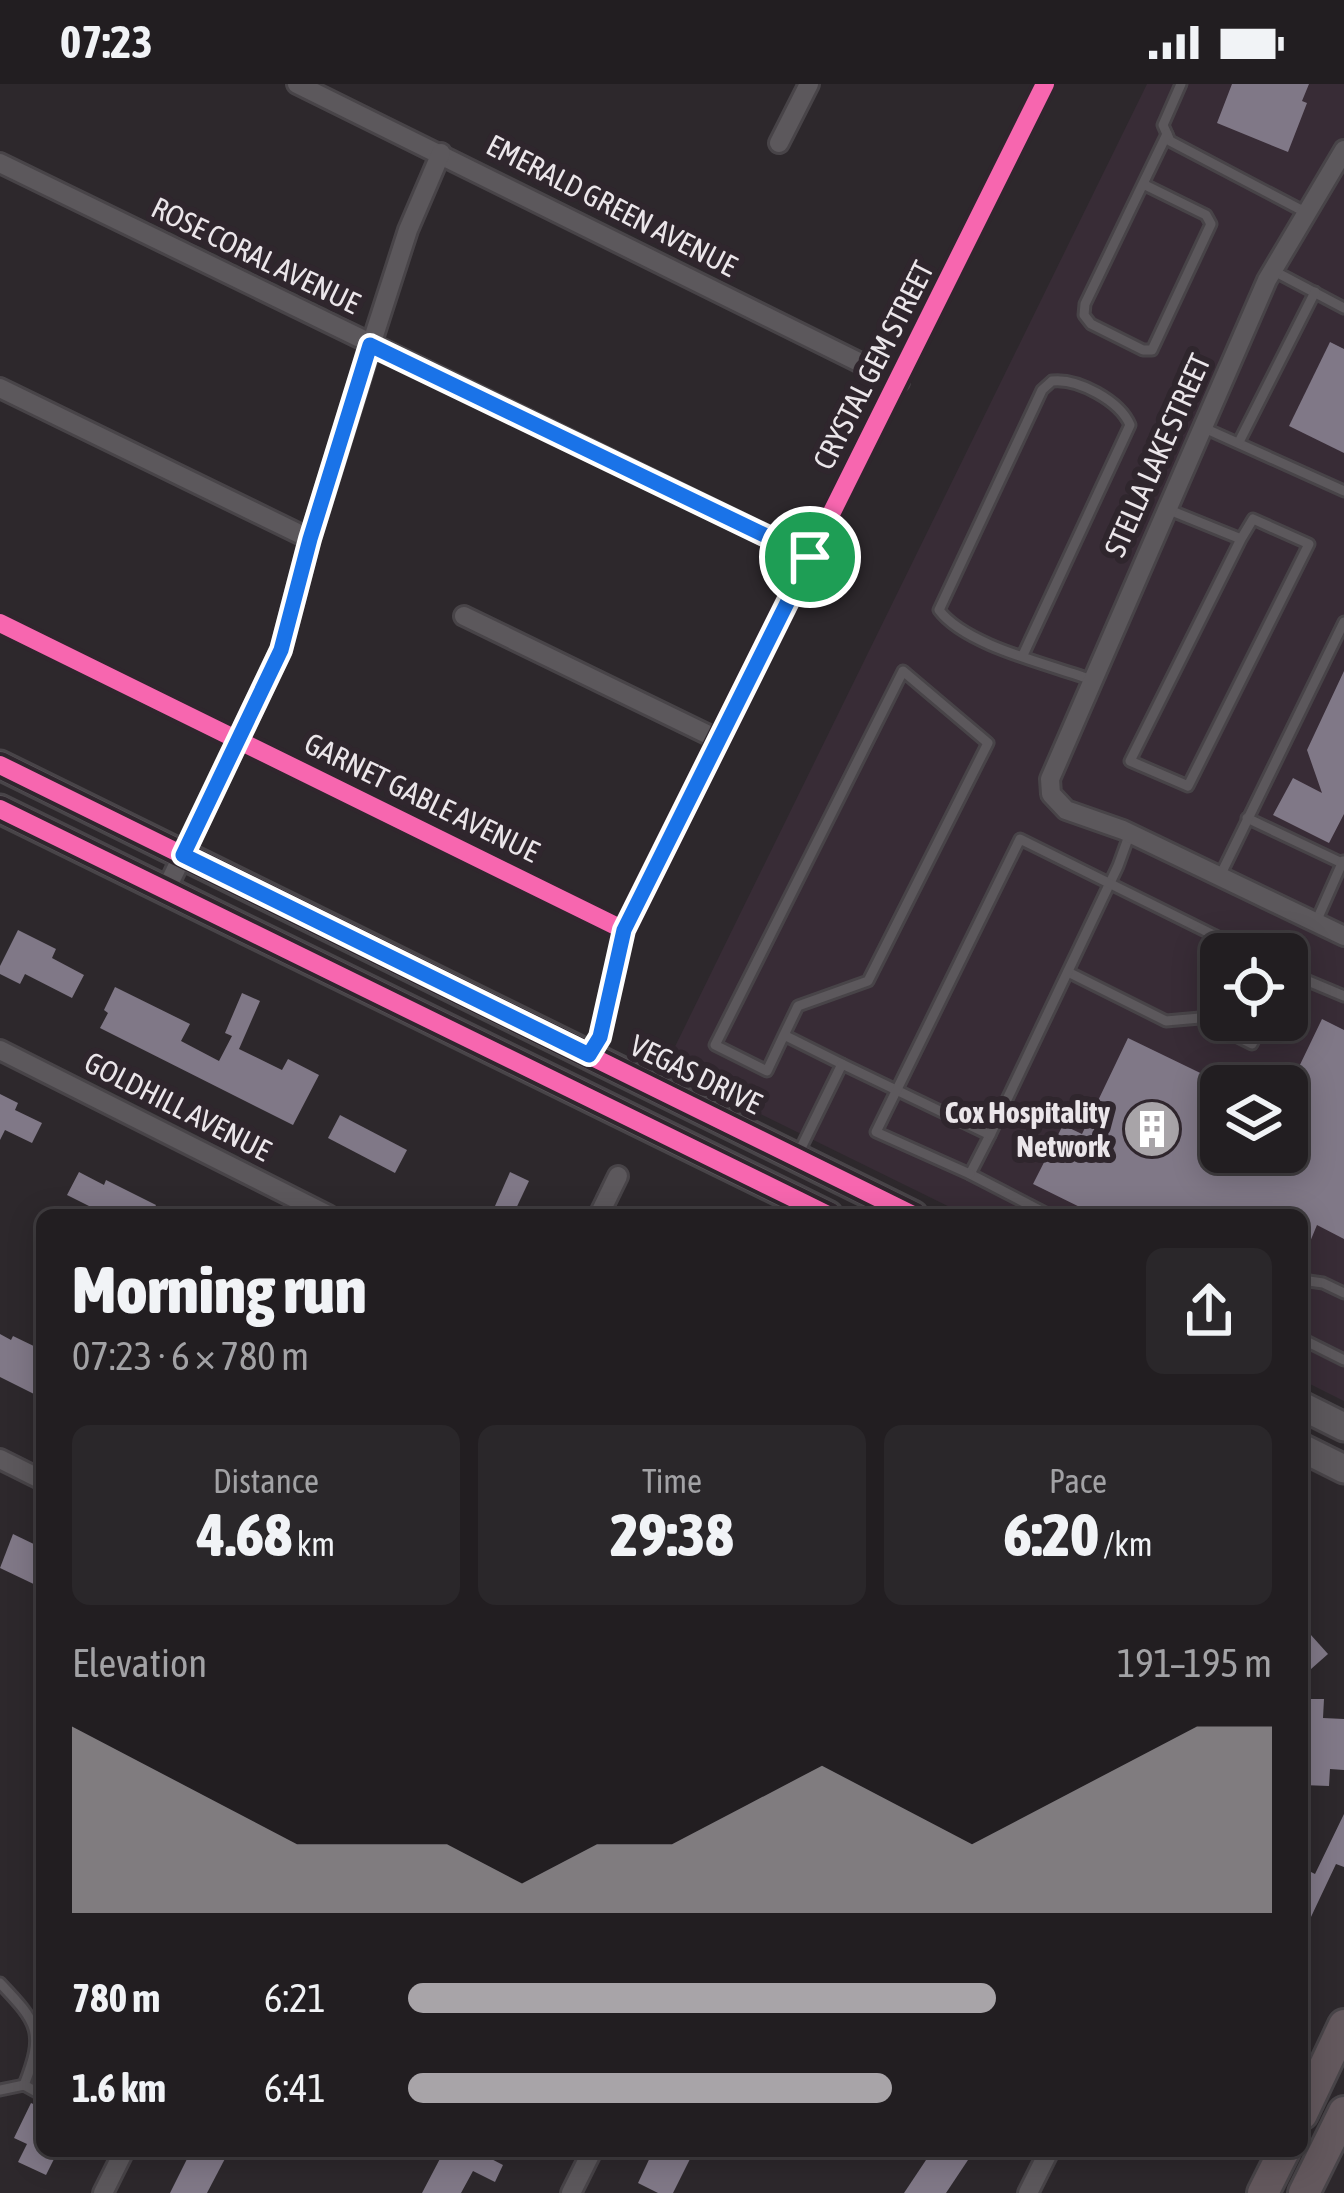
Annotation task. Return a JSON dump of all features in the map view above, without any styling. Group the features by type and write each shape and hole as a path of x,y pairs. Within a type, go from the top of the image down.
{"main road":[{"name":"VEGAS DRIVE","path":"0,765 901,1209"},
{"path":"0,808 815,1209"},
{"path":"780,1192 796,1157"},
{"path":"1308,1409 1344,1427"},
{"path":"1308,1451 1344,1469"},
{"path":"1308,2101 1344,2025"},
{"path":"1304,2193 1344,2112"},
{"path":"1263,2193 1281,2157"}],"street":[{"name":"EMERALD GREEN AVENUE","path":"297,84 899,382"},
{"path":"779,143 809,84"},
{"name":"CRYSTAL GEM STREET","path":"624,930 1045,84"},
{"name":"STELLA LAKE STREET","path":"1130,833 1066,810 1052,794 1050,779 1273,269 1306,212 1337,176 1344,150"},
{"path":"166,890 281,650 370,345 408,230 441,153"},
{"name":"ROSE CORAL AVENUE","path":"0,164 810,557"},
{"path":"0,388 310,539"},
{"path":"464,616 717,739"},
{"name":"GARNET GABLE AVENUE","path":"0,623 624,930"},
{"path":"1130,833 1344,935"},
{"name":"GOLDHILL AVENUE","path":"0,1050 316,1209"},
{"path":"602,1209 618,1176"},
{"path":"0,1460 36,1477"},
{"path":"103,2193 121,2157"},
{"path":"571,2193 589,2157"},
{"path":"1028,2193 1045,2157"}],"lane":[{"path":"1181,84 1162,125 1170,141 1306,212"},
{"path":"1143,184 1206,215 1211,224 1152,350 1091,324 1084,315 1085,304 1167,134"},
{"path":"1273,269 1344,308"},
{"path":"1239,442 1315,292"},
{"path":"1023,655 1130,425 1123,409 1068,380 1052,380 1042,390 939,610 963,630 1023,655 1092,680"},
{"path":"1202,427 1344,491"},
{"path":"1167,508 1241,539"},
{"path":"1253,519 1309,544 1188,786 1130,761 1241,539 1253,519"},
{"path":"1220,876 1344,622"},
{"path":"903,671 988,743 868,981 798,1006 784,1036 767,1071 716,1045 903,671"},
{"path":"1247,818 1343,862 1316,922"},
{"path":"970,1174 1130,833"},
{"path":"1037,1209 876,1132 1020,839 1210,933"},
{"path":"589,1055 600,1037 624,930"},
{"path":"1068,972 1166,1021 1200,1018"},
{"path":"1308,982 1344,996"},
{"path":"784,1036 990,1135"},
{"path":"796,1157 842,1064"},
{"path":"1308,1281 1344,1293"},
{"path":"1308,1342 1344,1360"},
{"path":"0,1983 32,2016 36,2029"},
{"path":"24,2085 36,2055"},
{"path":"0,2090 24,2085 36,2092"}],"shaded area":[{"path":"1147,84 1344,84 1344,1401 1308,1383 1308,1209 954,1209 665,1067"}],"building":[{"path":"1232,84 1309,84 1302,101 1307,103 1288,152 1217,123"},
{"path":"1330,342 1344,349 1344,453 1289,426"},
{"path":"1344,671 1344,814 1329,843 1273,815 1293,778 1322,793 1307,750"},
{"path":"18,930 56,949 52,958 84,975 72,998 25,974 20,984 0,974"},
{"path":"115,987 190,1024 181,1041 219,1061 232,1036 225,1033 242,993 260,1001 239,1049 282,1070 288,1059 319,1075 293,1125 100,1028"},
{"name":"Cox Hospitality Network","path":"1322,1019 1344,1030 1344,1239 1317,1225 1308,1247 1308,1209 1084,1209 1033,1184 1063,1125 1082,1134 1128,1038 1200,1073 1200,1173 1308,1173 1308,1065 1300,1065"},
{"path":"0,1094 18,1103 15,1110 42,1123 32,1143 5,1130 0,1140"},
{"path":"340,1115 407,1150 395,1173 328,1138"},
{"path":"79,1172 156,1205 154,1209 95,1209 67,1195"},
{"path":"510,1172 529,1181 516,1209 494,1209"},
{"path":"0,1334 36,1347 36,1395 0,1377"},
{"path":"13,1534 36,1545 36,1585 0,1568"},
{"path":"1308,1632 1328,1654 1308,1672"},
{"path":"1308,1699 1324,1699 1323,1718 1344,1719 1344,1770 1330,1769 1329,1786 1308,1785"},
{"path":"1344,1814 1344,1867 1336,1864 1308,1923 1308,1870 1315,1874"},
{"path":"31,2103 36,2105 36,2157 55,2157 46,2175 18,2162 27,2144 14,2138"},
{"path":"188,2157 226,2157 207,2193 170,2193"},
{"path":"441,2157 488,2157 503,2165 495,2182 473,2171 461,2193 422,2193"},
{"path":"650,2157 691,2157 673,2193 658,2193 638,2183"},
{"path":"928,2157 970,2157 946,2193 904,2193"}],"cycle path":[{"path":"0,623 624,930 1045,84"},
{"path":"0,765 901,1209"},
{"path":"0,809 816,1209"}],"place":[{"name":"Cox Hospitality Network","path":"1152,1129"}],"route":[{"path":"370,345 810,557 624,930 600,1037 589,1055 183,855 281,650 370,345"}]}
